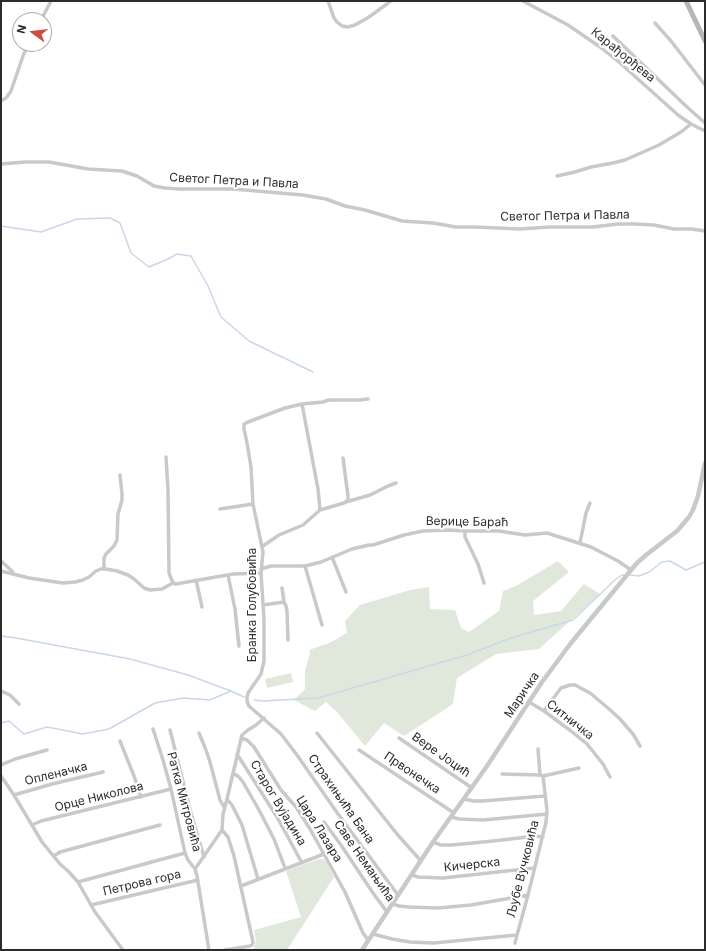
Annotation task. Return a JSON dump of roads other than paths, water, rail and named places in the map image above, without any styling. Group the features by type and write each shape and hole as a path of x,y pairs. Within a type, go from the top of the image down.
{"main road":[{"path":"686,1 705,41"}],"street":[{"path":"45,12 51,1"},
{"path":"328,1 337,22 342,26 348,27 369,17 391,1"},
{"name":"Карађорђева","path":"523,1 568,26 600,47 678,115 705,131"},
{"path":"655,23 705,85"},
{"path":"613,36 705,123"},
{"path":"1,101 6,98 11,91 25,52"},
{"path":"557,176 625,160 660,145 691,124"},
{"name":"Светог Петра и Павла","path":"1,164 49,162 85,169 122,171 137,176 154,186 165,188 233,189 303,195 326,199 345,206 402,220 456,226 520,229 549,227 593,227 630,224 654,225 674,229 705,231"},
{"path":"320,510 318,489 302,404 333,400 368,399"},
{"name":"Бранка Голубовића","path":"264,718 249,706 247,700 248,693 261,674 264,661 261,571 263,546 257,526 253,504 251,467 244,425 248,422 285,408 302,404"},
{"path":"166,457 169,573 172,583"},
{"path":"343,458 348,496 348,500 346,502"},
{"name":"Маричка","path":"362,950 433,842 487,766 542,682 571,643 630,571 646,555 677,531 689,517 697,500 705,463"},
{"path":"1,571 29,578 70,583 83,580 96,571 104,569 104,558 117,540 118,514 122,494 120,475"},
{"path":"263,546 279,535 303,525 320,510 370,495 396,483"},
{"path":"580,543 586,513 590,503"},
{"path":"220,509 253,504"},
{"name":"Верице Бараћ","path":"104,569 125,574 134,579 144,588 157,590 162,589 172,583 176,584 261,571 271,566 305,566 321,562 352,549 373,545 410,533 437,530 499,531 525,535 547,533 599,550 625,565 630,571"},
{"path":"465,531 465,536 478,564 484,583"},
{"path":"332,557 346,592"},
{"path":"1,561 12,571 13,574"},
{"path":"305,566 322,625"},
{"path":"228,575 235,608 239,646"},
{"path":"196,580 202,607"},
{"path":"282,588 287,611 288,640"},
{"path":"263,605 284,602"},
{"path":"544,711 561,688 570,684 575,685 600,701 620,719 633,734 640,746"},
{"path":"1,691 10,695 19,704"},
{"name":"Ситничка","path":"529,702 571,730 587,744 610,777"},
{"path":"195,869 222,830 224,807 228,799 241,738 244,733 264,718"},
{"name":"Страхињића Бана","path":"264,718 281,734 298,755 338,814 398,895"},
{"name":"Ратка Митровића","path":"153,730 171,789 185,853 195,869 198,880 209,950"},
{"path":"170,730 204,857"},
{"path":"199,733 210,762 220,800 224,807"},
{"path":"318,733 397,834 421,861"},
{"name":"Цара Лазара","path":"241,738 247,740 254,747 281,790 300,813 345,892 363,933 368,940"},
{"name":"Вере Јоцић","path":"399,738 472,788"},
{"path":"120,741 141,797"},
{"name":"Љубе Вучковића","path":"516,943 543,837 547,814 538,749"},
{"path":"1,765 15,759 47,750"},
{"name":"Првонечка","path":"359,750 452,815"},
{"name":"Старог Вујадина","path":"237,754 277,817 302,862"},
{"path":"502,774 542,776 579,768"},
{"name":"Опленачка","path":"14,795 103,772"},
{"path":"234,774 243,782 259,810 274,839 285,868"},
{"path":"1,776 42,842 60,864 78,882 95,912 123,950"},
{"name":"Орце Николова","path":"32,825 41,821 171,789"},
{"path":"464,799 482,801 545,796"},
{"path":"228,799 242,825 258,879"},
{"path":"452,815 459,819 483,820 547,814"},
{"name":"Саве Немањића","path":"324,822 373,894 388,912"},
{"path":"54,856 60,852 160,825"},
{"path":"222,830 228,837 241,886 253,942 250,946 225,950"},
{"path":"433,842 441,845 452,845 536,836 543,837"},
{"path":"78,882 185,853"},
{"path":"241,886 324,854"},
{"name":"Кичерска","path":"412,875 418,878 444,878 534,868"},
{"name":"Петрова гора","path":"91,905 198,880"},
{"path":"393,904 409,908 438,908 471,905 528,895"},
{"path":"373,934 410,942 434,943 517,935"}],"waterway":[{"path":"1,226 41,232 77,219 110,218 120,223 131,253 149,267 177,254 191,256 208,286 221,317 249,341 313,372"},
{"path":"630,575 639,576 649,572 662,562 670,561 686,570 705,562"},
{"path":"254,700 264,701 318,698 467,655 511,638 573,620 616,579 622,575 626,575"},
{"path":"1,636 130,659 188,675 244,697"},
{"path":"1,723 9,721 24,734 47,727 83,734 109,729 155,703 184,698 210,700 231,691"}]}
